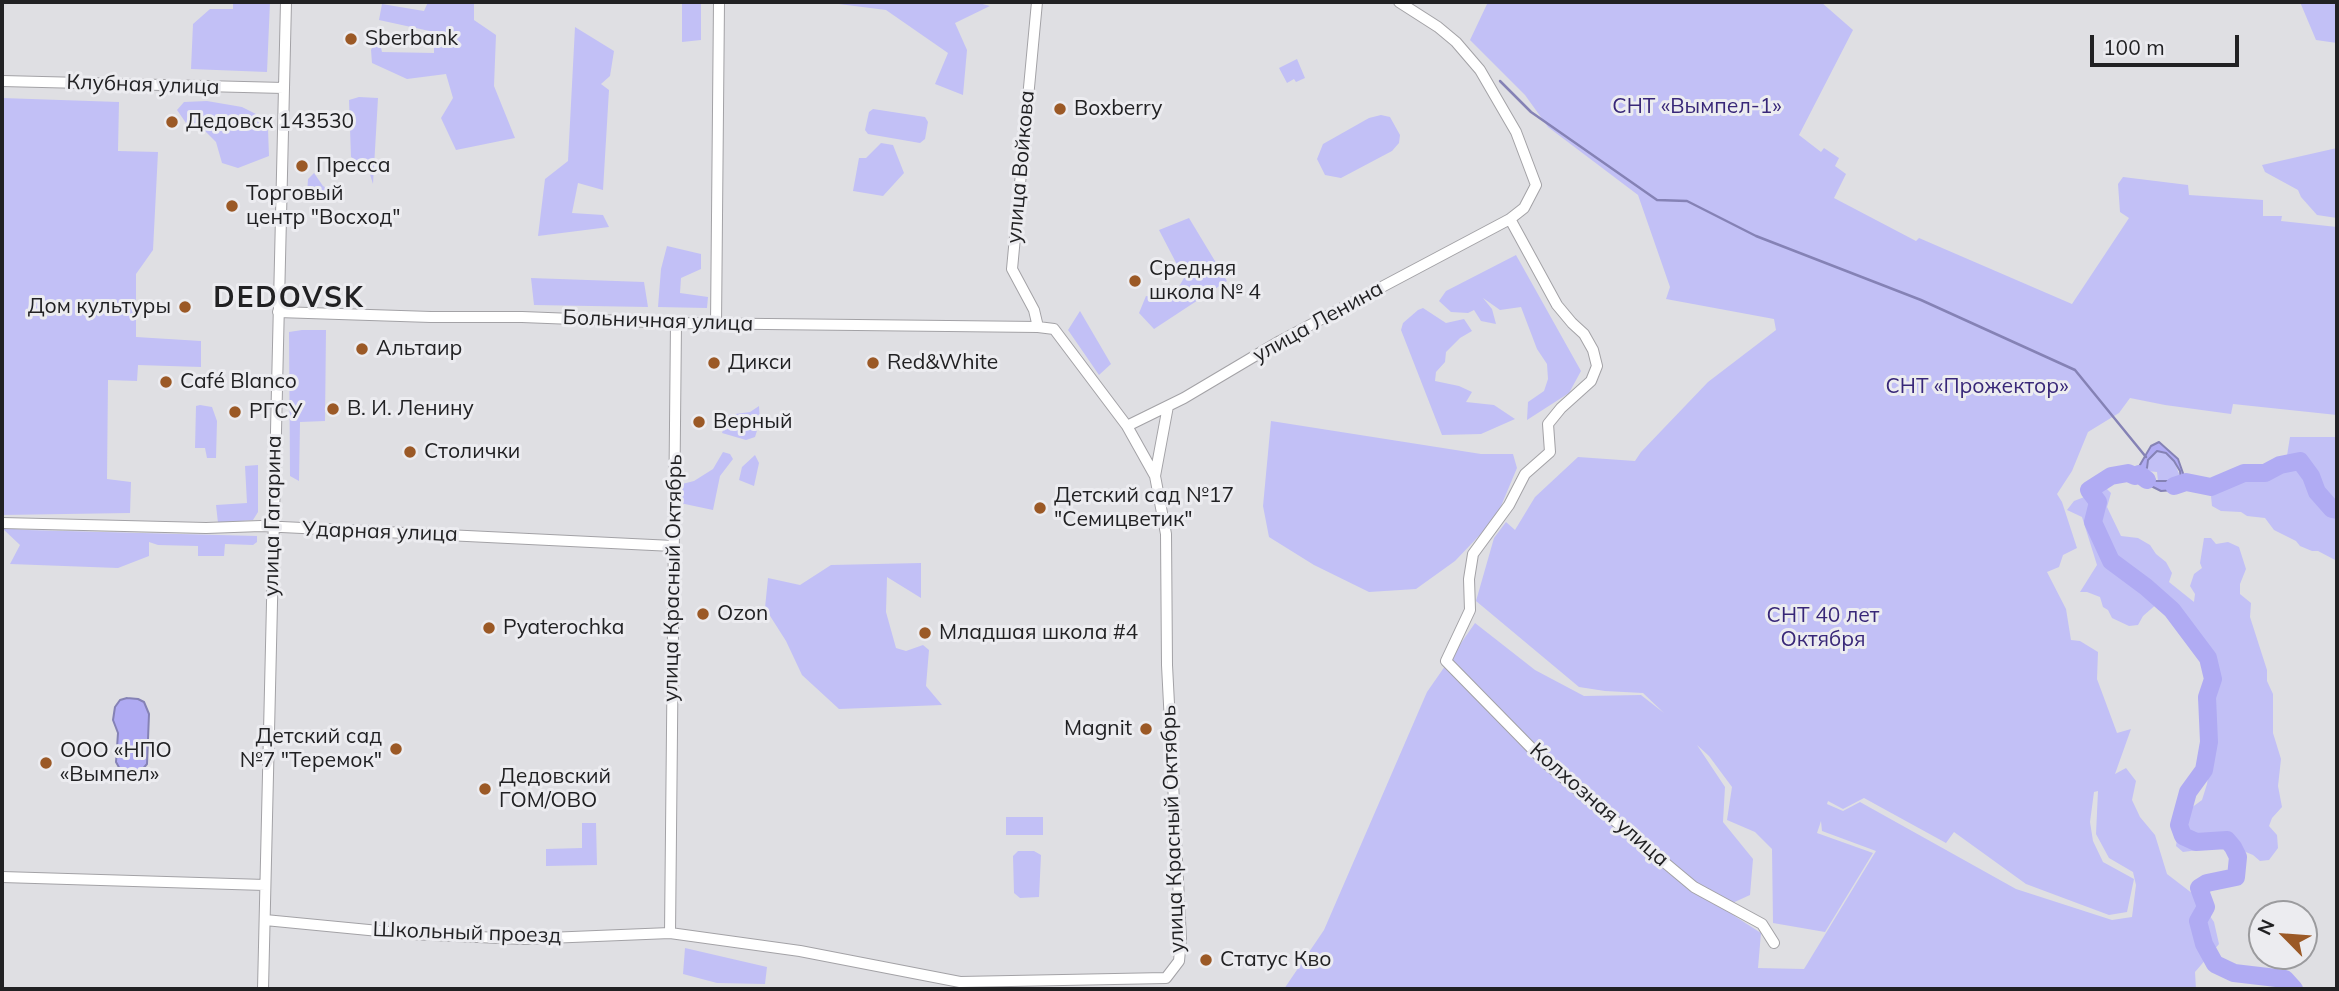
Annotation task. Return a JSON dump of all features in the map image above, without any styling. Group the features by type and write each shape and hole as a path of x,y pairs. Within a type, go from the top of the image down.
{"street":[{"name":"улица Гагарина","path":"263,989 286,2"},
{"path":"716,324 719,2"},
{"name":"улица Войкова","path":"1037,2 1012,269 1034,310 1038,327"},
{"path":"1399,2 1438,27 1465,52 1480,70 1516,132 1536,185 1524,208 1510,219"},
{"name":"Клубная улица","path":"2,81 284,88"},
{"name":"улица Ленина","path":"1127,426 1510,219"},
{"name":"Колхозная улица","path":"1510,219 1557,305 1584,334 1593,350 1597,366 1591,381 1561,408 1548,424 1550,452 1525,474 1509,505 1473,554 1469,579 1470,610 1446,660 1548,765 1694,887 1762,924 1774,943"},
{"name":"Больничная улица","path":"278,312 716,324 1038,327"},
{"name":"улица Красный Октябрь","path":"676,323 670,933 800,951 960,982 1166,978 1179,961 1181,939 1167,665 1166,534 1155,476 1127,426 1054,329 1038,327"},
{"path":"1155,476 1168,406"},
{"name":"Ударная улица","path":"2,523 274,527 673,546"},
{"path":"2,877 265,885"},
{"name":"Школьный проезд","path":"265,920 410,934 523,939 670,933"}],"green space":[{"path":"233,2 270,2 267,72 191,69 193,24 210,9 233,9"},
{"path":"428,2 474,2 474,20 496,35 494,86 515,138 456,150 441,118 453,98 446,74 407,79 372,63 371,50 378,35 382,52 434,53 434,32 379,20 382,4 424,11"},
{"path":"682,2 701,2 701,40 682,42"},
{"path":"823,2 975,2 990,6 955,23 967,50 963,95 935,84 948,53 886,10"},
{"path":"1488,2 1821,2 1853,30 1799,135 1821,152 1824,148 1839,158 1835,166 1846,174 1834,198 1916,241 1919,238 2072,304 2129,218 2120,212 2118,184 2123,177 2188,185 2189,195 2263,200 2263,216 2282,216 2281,221 2337,227 2337,415 2233,404 2231,414 2130,398 2119,413 2088,432 2072,471 2057,494 2077,548 2063,555 2059,567 2047,572 2066,609 2071,640 2080,641 2098,652 2097,679 2117,733 2131,729 2115,774 2126,768 2136,781 2132,800 2140,817 2155,835 2167,874 2197,897 2214,922 2219,944 2195,972 2196,989 1284,989 1324,930 1427,692 1475,623 1535,670 1584,696 1641,695 1664,713 1643,693 1579,687 1476,601 1494,538 1506,522 1515,530 1535,497 1578,457 1635,461 1708,382 1776,330 1774,319 1666,299 1670,287 1638,195 1548,127 1525,95 1470,40","holes":["1697,745 1709,756 1732,787 1727,820 1755,832 1772,849 1773,923 1825,932 1873,853 1817,833 1821,821 1822,831 1876,851 1804,969 1758,968 1761,933 1733,915 1728,905 1750,895 1753,859 1723,822 1725,787","2098,791 2096,834 2109,858 2133,872 2136,885 2132,917 2112,920 2016,889 1860,802 1843,811 1827,804 1828,801 1843,809 1864,798 1946,843 1954,832 2026,884 2109,915 2127,912 2134,879 2103,862 2093,841 2090,822 2094,792"]},
{"path":"2300,2 2337,2 2337,43 2316,40"},
{"path":"575,27 614,51 610,76 601,84 609,90 603,190 578,183 572,213 603,215 609,227 538,236 545,179 568,161"},
{"path":"1297,59 1305,78 1287,83 1279,68"},
{"path":"359,97 378,98 373,184 368,168 351,157 349,100"},
{"path":"2,98 119,102 118,151 158,152 153,250 136,274 136,337 201,341 201,367 138,365 137,381 108,380 107,479 131,482 130,513 2,515"},
{"path":"207,101 242,107 256,114 259,123 268,129 269,156 238,168 222,163 216,142 197,123 186,123 177,110 184,102"},
{"path":"873,109 925,117 928,122 925,139 920,143 868,134 865,130 869,112"},
{"path":"1381,115 1390,117 1400,135 1399,143 1392,151 1341,178 1325,175 1317,159 1323,144 1369,118"},
{"path":"881,143 893,145 904,173 883,196 853,191 859,158 866,158"},
{"path":"2337,148 2337,218 2317,215 2298,190 2265,172 2262,165"},
{"path":"314,173 323,186 339,195 307,194 308,179"},
{"path":"1189,218 1227,281 1154,329 1139,313 1146,296 1158,298 1174,295 1184,278 1159,230"},
{"path":"667,246 701,254 701,269 681,278 680,293 708,297 707,308 658,307 661,269"},
{"path":"1516,255 1581,371 1569,393 1527,420 1528,402 1544,391 1548,379 1547,364 1537,349 1521,307 1500,310 1483,298 1492,309 1496,324 1481,321 1474,310 1468,313 1451,312 1439,301 1446,291"},
{"path":"531,278 644,282 648,307 534,305"},
{"path":"1423,308 1446,323 1464,319 1472,331 1446,352 1445,362 1436,372 1435,381 1472,392 1466,402 1494,405 1515,419 1481,434 1442,435 1401,330 1403,323"},
{"path":"1080,311 1111,364 1099,375 1068,330"},
{"path":"326,330 325,421 300,422 299,481 290,476 289,332"},
{"path":"196,406 212,407 217,421 216,458 207,458 205,448 195,448"},
{"path":"759,406 760,421 755,437 746,440 722,433 728,415 750,412"},
{"path":"1271,421 1481,454 1513,454 1517,468 1496,518 1455,561 1416,589 1369,592 1314,565 1269,537 1263,506"},
{"path":"2290,437 2337,437 2337,561 2318,551 2300,546 2296,541 2274,530 2265,518 2247,516 2241,512 2221,511 2212,506 2211,496 2223,487 2247,475 2262,481 2271,479 2285,468"},
{"path":"2157,451 2166,453 2174,461 2181,479 2173,484 2171,481 2158,481 2157,472 2147,471 2148,460"},
{"path":"723,452 730,454 733,459 720,476 713,510 680,503 682,484 694,481 713,469"},
{"path":"755,455 759,463 754,486 739,480 742,467"},
{"path":"258,465 258,512 253,520 218,523 216,505 247,503 245,466"},
{"path":"2100,488 2106,488 2111,493 2107,507 2121,536 2138,538 2150,545 2172,573 2169,582 2194,602 2195,594 2190,586 2194,574 2202,568 2200,563 2204,538 2211,538 2216,544 2228,542 2239,547 2246,569 2240,584 2240,594 2251,603 2250,617 2273,694 2273,733 2281,759 2278,786 2282,807 2269,826 2277,835 2278,848 2269,860 2260,861 2236,848 2235,838 2227,833 2205,841 2198,850 2183,852 2176,846 2187,811 2202,800 2207,784 2214,737 2210,728 2210,717 2198,700 2199,694 2214,685 2187,627 2187,620 2169,619 2166,612 2172,604 2167,600 2158,603 2143,616 2138,625 2129,626 2112,618 2103,607 2100,597 2080,592 2097,565 2082,517 2067,510 2074,501"},
{"path":"2,528 257,536 257,542 253,545 225,544 224,556 198,556 198,546 158,545 149,542 149,556 118,568 10,564 20,545"},
{"path":"921,563 921,598 887,577 886,612 896,648 906,651 923,645 929,650 926,686 942,705 839,709 802,675 786,641 765,608 768,578 800,585 831,565"},
{"path":"1006,817 1043,817 1043,835 1006,835"},
{"path":"582,823 596,823 597,865 546,866 546,849 582,848"},
{"path":"1018,851 1034,851 1041,855 1039,897 1020,898 1014,893 1013,856"},
{"path":"685,948 767,967 765,984 717,983 683,974"}],"shaded area":[{"path":"2159,442 2178,459 2184,476 2191,477 2197,483 2161,491 2128,473 2137,470 2151,446","holes":["2157,451 2166,453 2180,471 2181,479 2173,484 2171,481 2156,481 2143,476 2142,472 2147,468 2148,460"]},
{"path":"127,698 144,702 149,714 147,764 141,771 121,771 116,762 118,733 113,720 115,707 120,700"}],"waterway":[{"path":"1500,81 1531,112 1657,200 1687,201 1756,236 1921,300 2075,370 2146,457"},
{"path":"2174,486 2186,482 2211,487 2244,473 2265,473 2280,465 2300,461 2311,476 2317,492 2332,509 2337,510"},
{"path":"2147,480 2139,474 2135,476 2128,473 2111,476 2089,490 2098,502 2093,522 2111,561 2172,610 2208,658 2213,679 2207,697 2209,742 2204,770 2188,792 2179,825 2183,836 2196,842 2227,840 2238,857 2236,877 2207,883 2199,888 2206,907 2198,921 2204,944 2215,964 2234,973 2285,979 2294,989"}],"place":[{"name":"Sberbank","path":"351,39"},
{"name":"Boxberry","path":"1060,109"},
{"name":"Дедовск 143530","path":"172,122"},
{"name":"Пресса","path":"302,166"},
{"name":"Торговый центр \"Восход\"","path":"232,206"},
{"name":"Средняя школа № 4","path":"1135,281"},
{"name":"Дом культуры","path":"185,307"},
{"name":"Альтаир","path":"362,349"},
{"name":"Дикси","path":"714,363"},
{"name":"Red&White","path":"873,363"},
{"name":"Café Blanco","path":"166,382"},
{"name":"В. И. Ленину","path":"333,409"},
{"name":"РГСУ","path":"235,412"},
{"name":"Верный","path":"699,422"},
{"name":"Столички","path":"410,452"},
{"name":"Детский сад №17 \"Семицветик\"","path":"1040,508"},
{"name":"Ozon","path":"703,614"},
{"name":"Pyaterochka","path":"489,628"},
{"name":"Младшая школа #4","path":"925,633"},
{"name":"Magnit","path":"1146,729"},
{"name":"Детский сад №7 \"Теремок\"","path":"396,749"},
{"name":"ООО «НПО «Вымпел»","path":"46,763"},
{"name":"Дедовский ГОМ/ОВО","path":"485,789"},
{"name":"Статус Кво","path":"1206,960"}],"district":[{"name":"DEDOVSK","path":"289,299"}],"park label":[{"name":"СНТ «Вымпел-1»","path":"1697,107"},
{"name":"СНТ «Прожектор»","path":"1977,387"},
{"name":"СНТ 40 лет Октября","path":"1823,628"}]}
